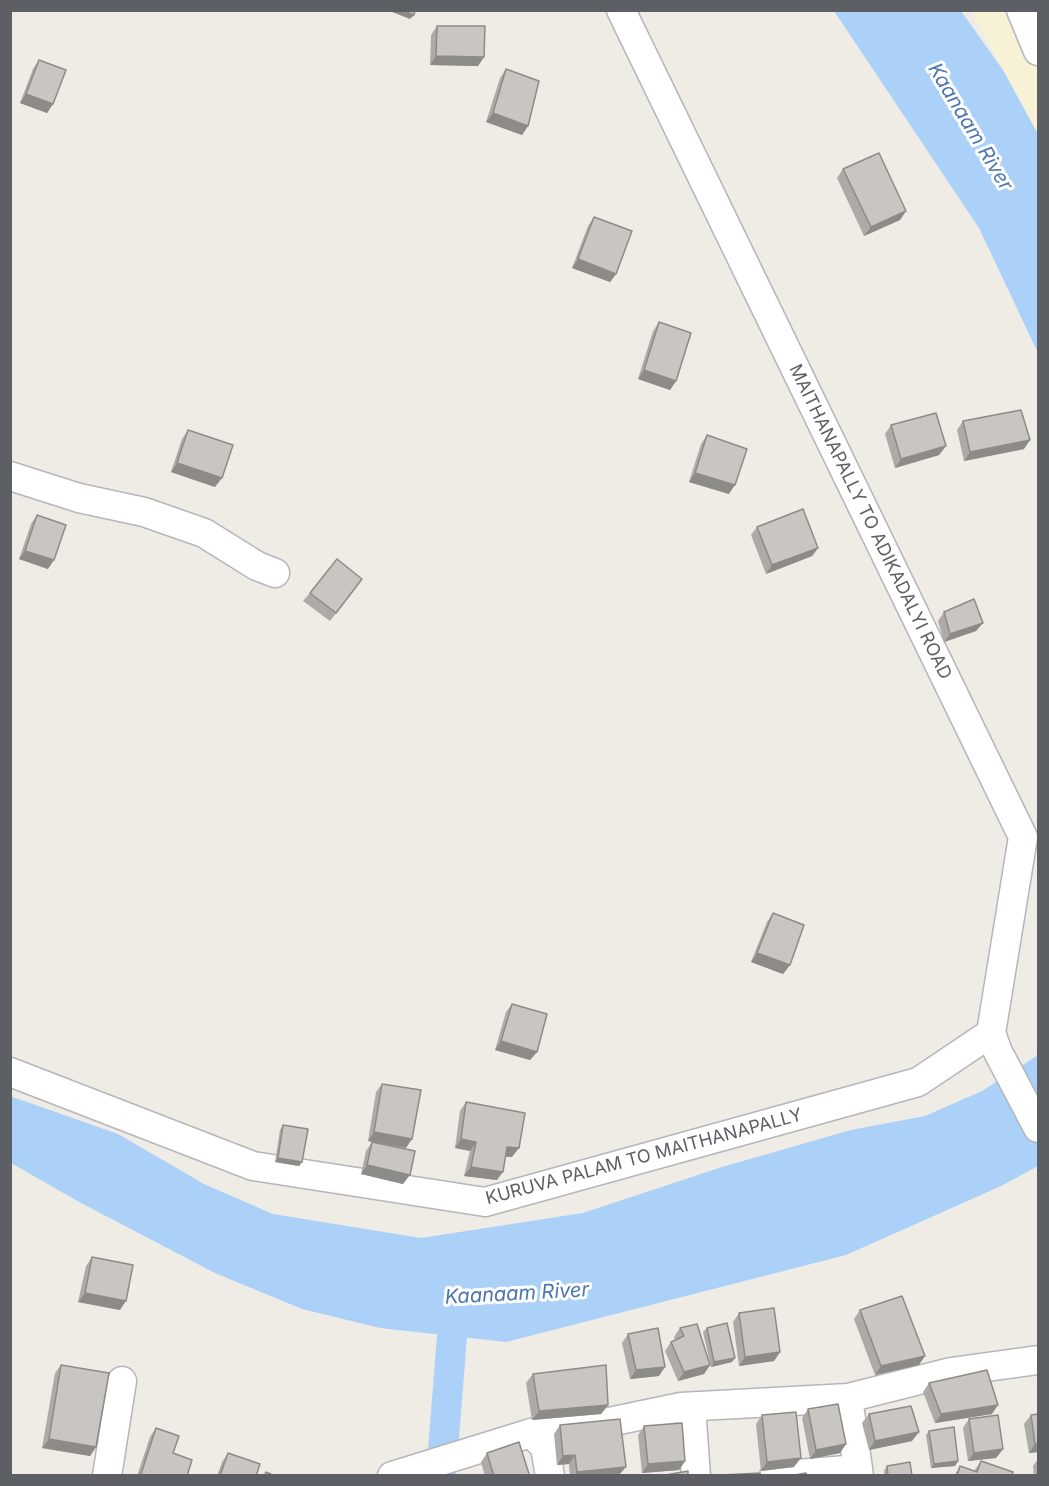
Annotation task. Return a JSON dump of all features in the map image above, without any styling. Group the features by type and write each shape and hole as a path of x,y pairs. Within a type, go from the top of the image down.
{"street":[{"name":"MAITHANAPALLY TO ADIKADALYI ROAD","path":"621,10 1023,837 994,1043"},
{"path":"1021,10 1038,51"},
{"path":"10,476 80,498 144,512 204,533 257,566 275,573"},
{"name":"KURUVA PALAM TO MAITHANAPALLY","path":"10,1072 253,1166 485,1202 918,1082 994,1043"},
{"path":"994,1043 1038,1128"},
{"path":"405,1471 531,1433 595,1425 681,1407 848,1398 951,1372 1038,1360"},
{"path":"108,1476 122,1381"},
{"path":"774,1476 858,1472 848,1398"},
{"path":"691,1407 696,1476"},
{"path":"531,1433 545,1447 550,1476"}],"sand":[{"path":"971,11 1038,11 1038,134 1003,70"}],"water":[{"name":"Kaanaam River","path":"834,11 961,11 1003,70 1038,134 1038,353 979,228"},
{"name":"Kaanaam River","path":"1038,1055 1038,1166 1001,1186 846,1255 506,1342 380,1328 302,1309 215,1273 81,1203 11,1163 10,1096 118,1134 204,1184 273,1214 421,1238 583,1213 722,1167 851,1130 925,1116 982,1091"}],"building":[{"path":"402,10 415,10 414,15"},
{"path":"437,26 485,26 484,57 436,56"},
{"path":"39,60 66,70 53,104 26,94"},
{"path":"506,69 539,81 528,126 493,113"},
{"path":"879,153 906,211 871,227 843,169"},
{"path":"594,217 632,231 616,274 578,259"},
{"path":"659,322 691,333 676,381 644,370"},
{"path":"1021,410 1030,440 970,452 963,421"},
{"path":"936,413 946,446 901,459 891,425"},
{"path":"188,430 233,445 222,478 177,463"},
{"path":"707,435 747,449 735,485 695,473"},
{"path":"803,509 818,548 772,565 757,527"},
{"path":"37,515 66,525 54,560 25,551"},
{"path":"337,559 362,579 336,613 310,593"},
{"path":"974,599 983,623 950,634 944,612"},
{"path":"773,913 804,925 790,965 757,953"},
{"path":"512,1004 547,1014 537,1052 501,1041"},
{"path":"382,1084 421,1090 412,1139 374,1132"},
{"path":"466,1102 525,1113 519,1148 507,1147 503,1172 471,1167 476,1142 461,1139"},
{"path":"283,1125 308,1129 302,1162 278,1158"},
{"path":"372,1142 415,1151 410,1175 367,1165"},
{"path":"92,1257 133,1265 126,1301 85,1293"},
{"path":"902,1296 925,1356 881,1366 860,1310"},
{"path":"774,1308 780,1352 745,1357 739,1313"},
{"path":"727,1323 735,1358 714,1362 707,1328"},
{"path":"697,1324 710,1365 684,1372 671,1342 684,1336 680,1328"},
{"path":"658,1328 665,1367 636,1370 628,1334"},
{"path":"61,1365 109,1373 96,1447 49,1439"},
{"path":"606,1365 608,1405 539,1411 533,1374"},
{"path":"987,1370 998,1405 941,1414 929,1383"},
{"path":"838,1404 846,1444 816,1450 808,1409"},
{"path":"911,1406 919,1432 875,1441 869,1414"},
{"path":"796,1412 801,1458 767,1462 762,1415"},
{"path":"1038,1414 1038,1444 1035,1444 1031,1415"},
{"path":"998,1415 1003,1449 974,1453 969,1419"},
{"path":"620,1419 626,1467 577,1472 575,1455 563,1456 560,1425"},
{"path":"682,1423 685,1461 648,1464 644,1426"},
{"path":"954,1427 958,1461 934,1464 929,1431"},
{"path":"156,1428 179,1436 173,1453 192,1460 187,1476 141,1474"},
{"path":"519,1442 529,1474 494,1476 487,1453"},
{"path":"228,1453 260,1464 256,1476 220,1476"},
{"path":"981,1461 1013,1472 1012,1476 957,1476 960,1466 977,1472"},
{"path":"910,1462 912,1476 888,1476 887,1466"},
{"path":"688,1471 688,1476 660,1476"},
{"path":"760,1473 761,1476 722,1476 722,1475"},
{"path":"806,1473 806,1476 789,1476"}],"waterway":[{"name":"Kaanaam River","path":"441,1476 455,1298"}]}
